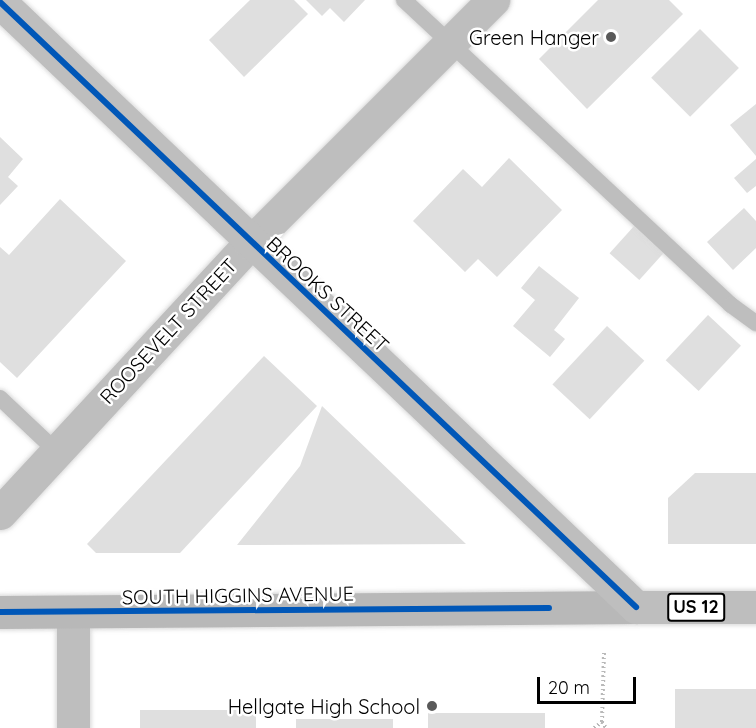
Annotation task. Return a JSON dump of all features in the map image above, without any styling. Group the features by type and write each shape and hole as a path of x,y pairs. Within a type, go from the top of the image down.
{"main road":[{"name":"ROOSEVELT STREET","path":"0,513 250,243 451,46 494,0"},
{"name":"BROOKS STREET","path":"0,2 250,243 636,607"},
{"name":"SOUTH HIGGINS AVENUE","path":"0,612 756,607"},
{"path":"73,612 73,728"}],"lane":[{"path":"404,0 738,312 756,323"},
{"path":"0,398 56,451"}],"path":[{"path":"604,653 602,722 606,728"},
{"path":"594,728 602,722"}],"building":[{"path":"250,0 294,0 308,14 244,77 209,40"},
{"path":"306,0 365,0 344,22 330,8 322,16"},
{"name":"Green Hanger","path":"598,0 669,0 683,14 587,109 539,59"},
{"path":"700,29 739,68 690,117 651,78"},
{"path":"756,104 756,156 730,125"},
{"path":"0,137 23,159 8,177 18,186 0,205"},
{"path":"509,158 562,210 497,277 478,259 465,272 413,221 463,169 482,187"},
{"path":"756,159 756,186 747,193 734,178"},
{"path":"60,199 126,261 17,378 0,362 0,247 9,255"},
{"path":"744,208 756,221 756,248 733,270 707,242"},
{"path":"635,225 665,252 639,280 610,253"},
{"path":"539,266 579,298 554,330 565,339 550,357 513,326 535,300 521,288"},
{"path":"708,315 741,346 699,391 666,360"},
{"path":"607,326 644,361 590,419 552,385"},
{"path":"264,356 317,406 180,553 96,553 87,544"},
{"path":"322,406 466,544 237,545 300,466"},
{"path":"695,473 756,473 756,544 668,544 668,498"},
{"path":"675,689 756,689 756,728 675,728"},
{"path":"140,710 256,710 256,728 140,728"},
{"path":"428,713 545,713 545,728 428,728"},
{"path":"296,719 393,719 393,728 296,728"}],"cycle path":[{"path":"0,2 636,607"},
{"path":"0,612 549,608"}],"place":[{"name":"Green Hanger","path":"611,37"},
{"name":"Hellgate High School","path":"432,706"}]}
